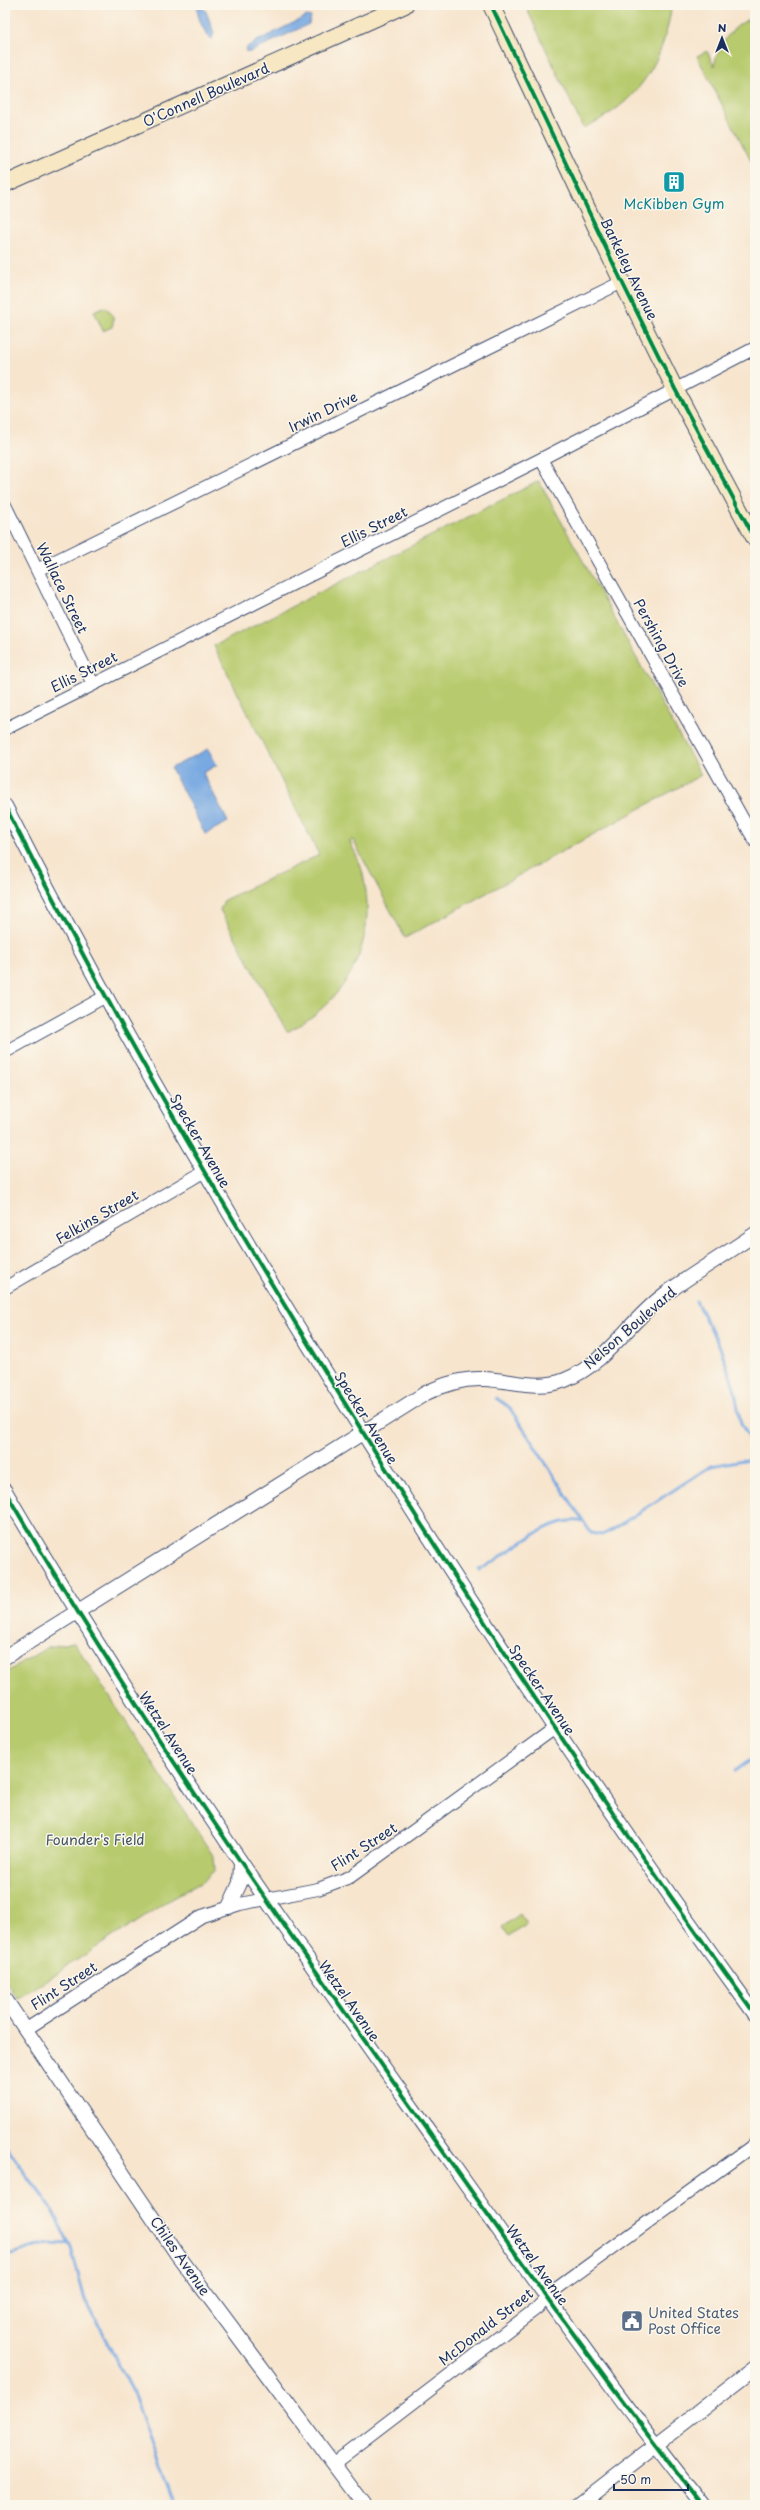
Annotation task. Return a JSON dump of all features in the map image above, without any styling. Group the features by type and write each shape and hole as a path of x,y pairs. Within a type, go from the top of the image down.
{"main road":[{"name":"O'Connell Boulevard","path":"5,184 405,5"},
{"name":"Barkeley Avenue","path":"491,5 622,282 675,389 755,539"}],"street":[{"name":"Irwin Drive","path":"37,570 622,282"},
{"name":"Ellis Street","path":"5,729 542,459 755,348"},
{"name":"Pershing Drive","path":"542,459 755,841"},
{"name":"Wallace Street","path":"5,505 93,684"},
{"name":"Specker Avenue","path":"5,806 106,996 205,1171 363,1434 622,1829 755,2014"},
{"path":"5,1052 106,996"},
{"name":"Felkins Street","path":"5,1288 205,1171"},
{"name":"Nelson Boulevard","path":"78,1611 363,1434 426,1393 453,1382 485,1379 541,1385 565,1380 578,1373 595,1363 663,1296 755,1234"},
{"name":"Wetzel Avenue","path":"6,1495 78,1611 265,1899 547,2298 704,2505"},
{"path":"5,1657 78,1611"},
{"name":"Flint Street","path":"25,2030 182,1927 202,1916 229,1907 318,1889 350,1878 555,1728"},
{"path":"229,1907 240,1882 241,1863"},
{"name":"Chiles Avenue","path":"5,1999 177,2254 364,2505"},
{"name":"McDonald Street","path":"332,2464 547,2298 562,2284 755,2144"},
{"path":"578,2505 755,2368"}],"green space":[{"path":"525,5 671,5 671,10 661,49 644,81 618,108 602,119 583,128"},
{"path":"755,16 755,169 697,56 707,51 714,66 719,49 728,35 740,24"},
{"path":"104,307 111,313 113,320 112,327 103,331 94,311"},
{"path":"539,481 701,775 405,938 353,840 350,841 362,871 367,900 366,924 362,946 354,967 342,987 326,1004 308,1019 287,1032 220,910 224,900 319,855 214,646"},
{"name":"Founder's Field","path":"74,1642 214,1857 215,1870 202,1882 171,1899 20,1997 16,1998 5,1980 5,1673 48,1647"},
{"path":"520,1914 526,1923 509,1936 502,1927"}],"water":[{"path":"201,6 206,11 214,33 212,39 204,30 197,12 197,8"},
{"path":"307,16 311,17 309,24 250,52 245,51 247,47 255,42"},
{"path":"208,749 217,765 203,773 228,822 205,834 171,768"}],"waterway":[{"path":"696,1301 720,1347 734,1387 741,1424 755,1447"},
{"path":"496,1398 509,1407 591,1533 602,1535 612,1530 711,1466 743,1460 754,1462"},
{"path":"755,1454 753,1471 755,1481"},
{"path":"479,1570 543,1530 557,1524 570,1521 583,1522"},
{"path":"735,1771 755,1757"},
{"path":"5,2145 51,2208 71,2248 85,2300 132,2390 174,2505"},
{"path":"5,2256 48,2243 69,2244"}],"cycle path":[{"path":"491,5 622,282 675,389 755,539"},
{"path":"5,806 51,896 148,1073 198,1160 355,1420 450,1570 621,1826 755,2014"},
{"path":"5,1491 53,1572 153,1730 204,1808 310,1963 558,2312 629,2409 703,2505"}],"place":[{"name":"McKibben Gym","path":"674,182"},
{"name":"United States Post Office","path":"632,2321"}]}
